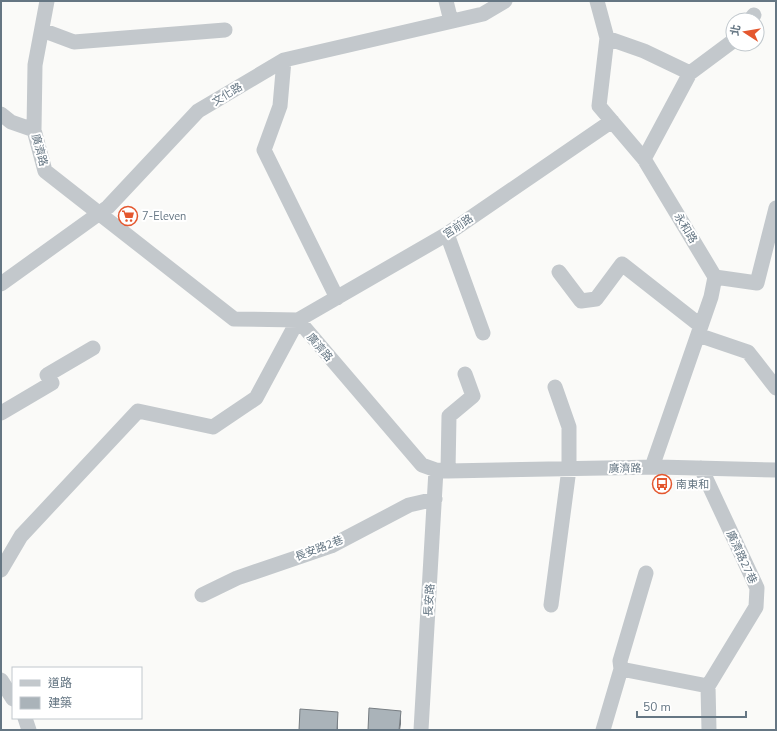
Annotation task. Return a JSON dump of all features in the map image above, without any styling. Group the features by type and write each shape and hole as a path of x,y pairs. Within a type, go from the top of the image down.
{"street":[{"name":"廣濟路","path":"47,1 35,65 34,130 45,171 234,319 298,320 422,465 442,471 652,467 776,470"},
{"path":"446,1 451,22"},
{"name":"文化路","path":"1,284 108,207 198,111 284,60 483,14 505,1"},
{"name":"永和路","path":"597,1 608,38 599,106 644,159 715,277"},
{"path":"42,30 74,42 225,30"},
{"path":"608,38 644,51 690,73"},
{"path":"644,159 690,73 725,48"},
{"path":"284,60 280,106 264,150 337,298"},
{"path":"1,114 11,122 34,130"},
{"name":"宮前路","path":"298,320 447,234 612,121"},
{"path":"652,467 711,297 715,277 757,282 776,208"},
{"path":"447,234 483,333"},
{"path":"559,272 581,301 596,299 622,264 699,330 748,352 776,388"},
{"path":"1,570 21,536 138,411 213,427 256,398 298,320"},
{"path":"1,413 52,383 47,375 93,348"},
{"name":"長安路","path":"421,730 435,499 442,471 449,416 473,396 465,374"},
{"path":"551,605 569,469 569,427 555,387"},
{"name":"廣濟路27巷","path":"701,468 757,588 756,607 708,686"},
{"name":"長安路2巷","path":"202,595 236,578 331,546 409,505 435,499"},
{"path":"603,730 621,669 620,661 646,573"},
{"path":"621,669 708,686 709,730"},
{"path":"1,680 12,697"},
{"path":"25,719 30,730"}],"building":[{"path":"369,708 401,711 399,730 368,730"},
{"path":"300,709 338,712 337,730 299,730"}],"place":[{"name":"7-Eleven","path":"128,216"},
{"name":"南東和","path":"662,484"}]}
